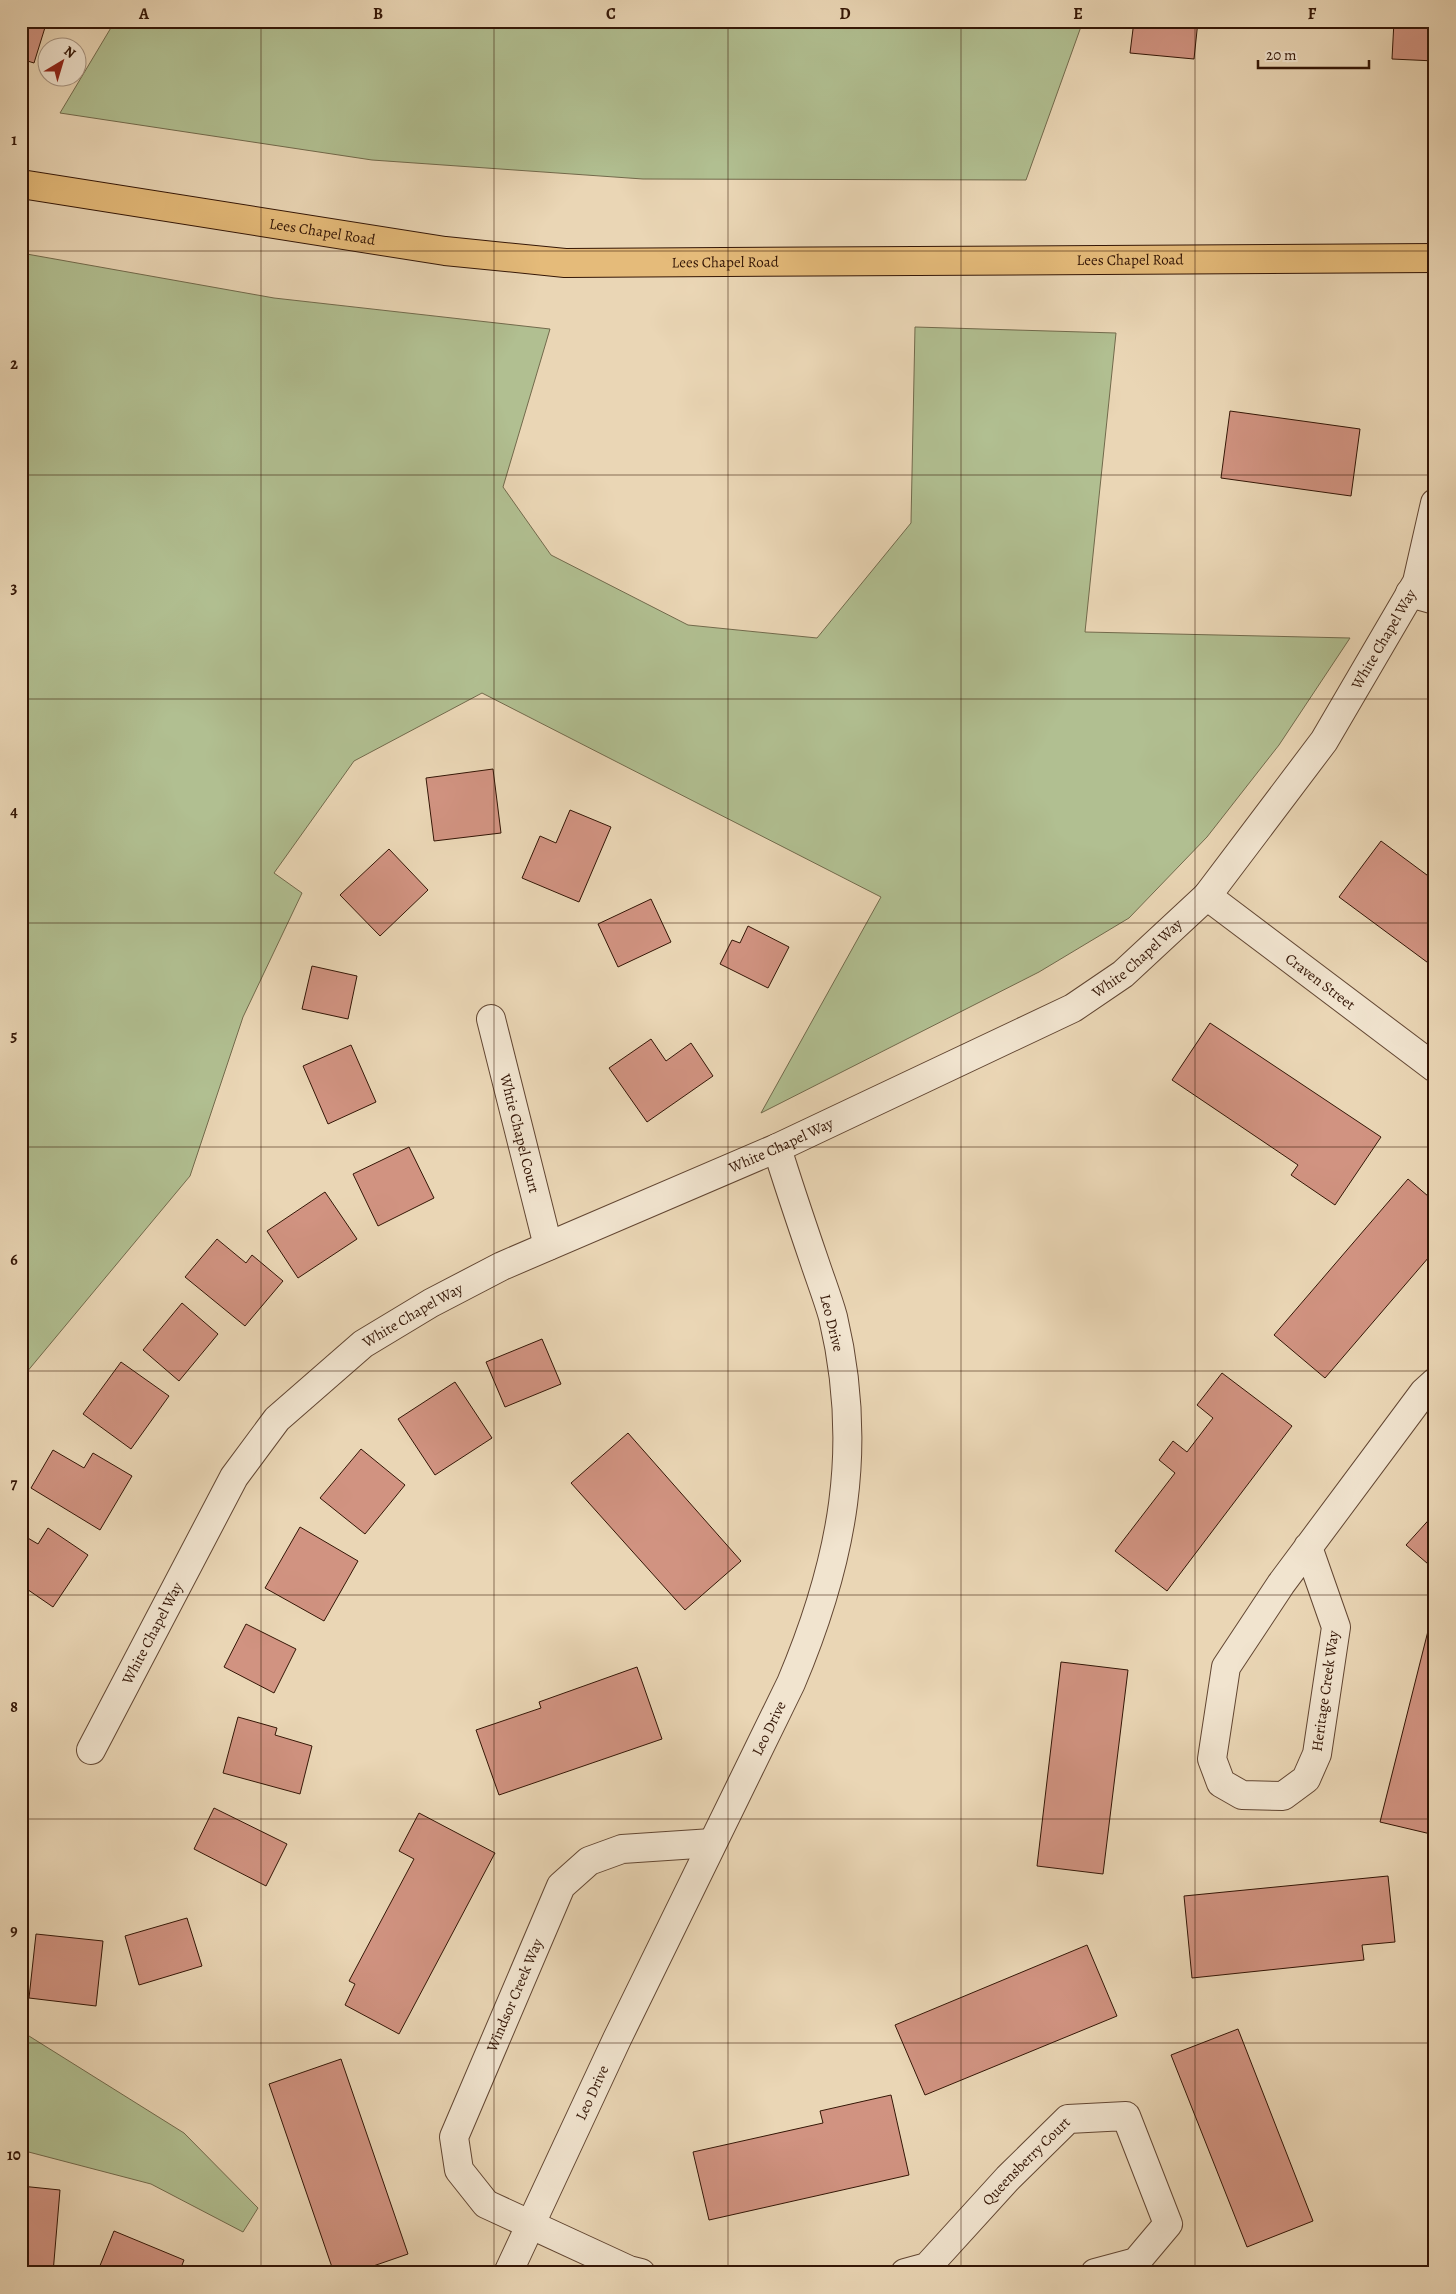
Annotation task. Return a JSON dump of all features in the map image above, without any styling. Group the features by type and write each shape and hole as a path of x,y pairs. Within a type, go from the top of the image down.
{"main road":[{"name":"Lees Chapel Road","path":"21,184 445,251 565,263 1435,258"}],"street":[{"name":"White Chapel Way","path":"91,1750 234,1477 277,1419 363,1344 431,1303 502,1266 777,1148 1072,1008 1124,974 1207,896 1324,741 1423,597 1417,582 1435,503"},
{"name":"Craven Street","path":"1207,896 1435,1068"},
{"name":"Whtie Chapel Court","path":"491,1019 548,1246"},
{"name":"Leo Drive","path":"508,2273 617,2039 791,1682 810,1637 828,1584 842,1518 846,1475 848,1450 845,1382 832,1316 777,1148"},
{"name":"Heritage Creek Way","path":"1308,1547 1336,1627 1317,1754 1306,1778 1284,1796 1242,1795 1221,1783 1212,1759 1226,1667 1308,1547 1424,1392 1435,1382"},
{"name":"Windsor Creek Way","path":"530,2224 486,2204 459,2170 454,2137 561,1886 589,1861 622,1849 712,1843"},
{"name":"Queensberry Court","path":"925,2271 1008,2178 1068,2119 1126,2116 1168,2224 1136,2262 1095,2273"},
{"path":"530,2224 629,2270 640,2273"}],"green space":[{"path":"115,21 1083,21 1026,180 643,179 372,160 60,113 75,88 88,88 88,66"},
{"path":"21,253 274,298 550,329 503,487 551,555 688,625 817,638 911,523 915,327 1116,333 1085,632 1350,638 1279,745 1207,837 1129,918 1039,972 761,1113 881,897 482,693 354,761 274,873 302,893 243,1017 190,1176 21,1379"},
{"path":"21,2031 184,2133 258,2208 243,2232 151,2184 21,2150"}],"building":[{"path":"21,21 47,21 42,38 38,38 38,50 34,63 21,59"},
{"path":"1134,21 1198,21 1194,59 1130,53"},
{"path":"1394,21 1435,21 1435,61 1392,59"},
{"path":"1230,411 1360,429 1351,496 1221,478"},
{"path":"493,769 501,833 434,841 426,778"},
{"path":"570,810 611,827 579,902 522,878 540,836 556,843"},
{"path":"1381,841 1435,881 1435,968 1339,897"},
{"path":"389,849 428,890 380,936 340,895"},
{"path":"651,899 671,942 618,967 598,924"},
{"path":"748,926 789,947 768,988 720,964 732,940 740,943"},
{"path":"312,966 357,976 348,1019 302,1009"},
{"path":"1210,1023 1381,1137 1335,1205 1291,1175 1298,1165 1172,1080"},
{"path":"651,1039 666,1061 691,1043 713,1076 647,1122 609,1068"},
{"path":"351,1045 376,1102 328,1124 303,1066"},
{"path":"409,1147 434,1198 378,1226 353,1174"},
{"path":"1408,1179 1435,1202 1435,1250 1325,1378 1274,1335"},
{"path":"325,1192 357,1239 298,1278 267,1231"},
{"path":"217,1239 246,1263 252,1255 283,1281 245,1326 185,1277"},
{"path":"182,1303 218,1334 179,1381 143,1350"},
{"path":"542,1339 561,1384 505,1407 486,1362"},
{"path":"121,1362 169,1396 131,1449 83,1414"},
{"path":"1222,1373 1292,1426 1167,1591 1115,1551 1175,1473 1159,1460 1173,1441 1187,1452 1213,1418 1197,1405"},
{"path":"455,1382 492,1438 435,1475 398,1419"},
{"path":"628,1433 741,1561 685,1610 571,1483"},
{"path":"361,1449 405,1485 365,1534 320,1498"},
{"path":"53,1450 84,1468 93,1453 132,1476 100,1530 31,1488"},
{"path":"1435,1513 1435,1570 1406,1545"},
{"path":"300,1527 358,1561 324,1621 265,1588"},
{"path":"48,1528 88,1555 53,1607 21,1585 21,1534 38,1544"},
{"path":"21,1612 26,1614 21,1623"},
{"path":"1430,1623 1435,1624 1435,1835 1380,1822"},
{"path":"246,1624 296,1649 274,1693 224,1667"},
{"path":"1061,1662 1128,1670 1103,1874 1037,1866"},
{"path":"637,1667 662,1739 499,1795 476,1730 541,1708 539,1702"},
{"path":"238,1717 277,1728 275,1735 312,1746 300,1794 223,1773"},
{"path":"214,1808 287,1844 266,1886 194,1849"},
{"path":"419,1813 495,1853 399,2034 345,2005 355,1984 349,1981 414,1859 399,1851"},
{"path":"1388,1876 1395,1942 1362,1945 1364,1960 1192,1978 1184,1896"},
{"path":"187,1918 202,1966 139,1985 125,1936"},
{"path":"36,1934 103,1941 96,2006 29,1998"},
{"path":"1087,1945 1117,2016 925,2095 895,2025"},
{"path":"1238,2029 1313,2221 1247,2247 1171,2055"},
{"path":"341,2059 408,2254 353,2273 334,2273 269,2084"},
{"path":"891,2095 909,2175 709,2220 693,2152 823,2123 820,2111"},
{"path":"21,2186 60,2190 53,2273 21,2273"},
{"path":"114,2231 184,2260 179,2273 97,2273"}]}
